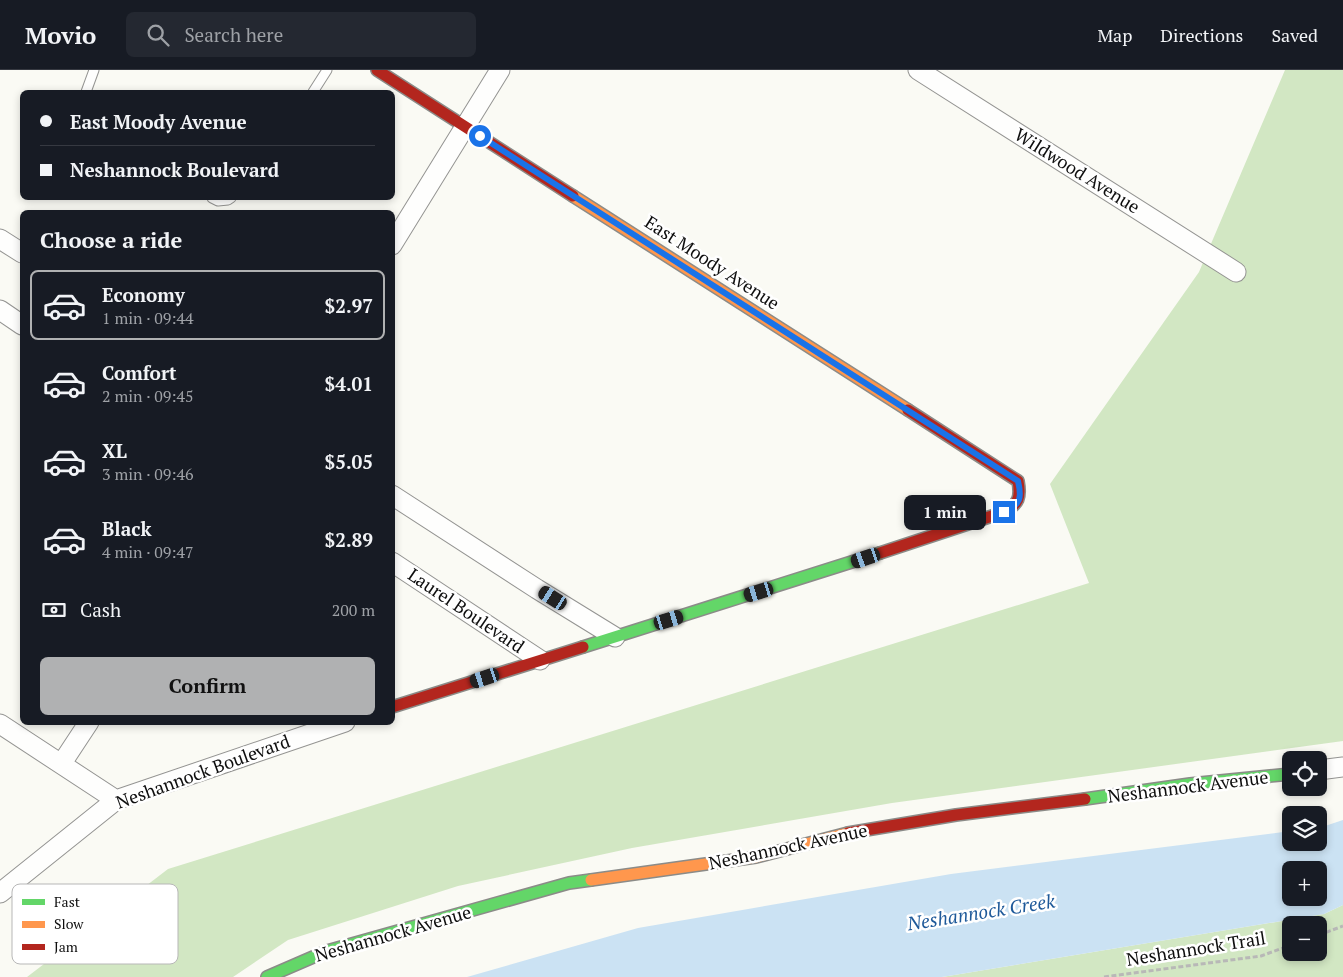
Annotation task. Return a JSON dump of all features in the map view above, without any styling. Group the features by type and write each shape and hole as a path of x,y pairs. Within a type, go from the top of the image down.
{"street":[{"name":"East Moody Avenue","path":"377,70 1018,481 1021,492 1020,498 1014,507 1004,512 615,637"},
{"path":"395,240 500,70"},
{"name":"Wildwood Avenue","path":"918,70 1236,272"},
{"path":"0,239 20,253"},
{"path":"0,310 20,324"},
{"path":"395,497 615,637"},
{"name":"Laurel Boulevard","path":"395,564 540,660"},
{"path":"395,706 615,637"},
{"path":"0,724 116,800"},
{"path":"62,763 87,725"},
{"name":"Neshannock Boulevard","path":"0,893 116,800 336,725"},
{"path":"1327,769 1343,766"},
{"name":"Neshannock Avenue","path":"267,977 327,951 569,883 756,858 837,835 956,815 1045,805 1190,784 1282,775"}],"lane":[{"path":"87,90 94,70"},
{"path":"315,90 327,70"}],"path":[{"path":"1327,932 1343,926"},
{"name":"Neshannock Trail","path":"1104,977 1261,956 1282,948"}],"green space":[{"path":"1285,70 1343,70 1343,741 892,803 632,848 458,886 288,940 233,977 27,977 44,964 178,964 178,884 148,884 168,869 1089,583 1050,484 1199,272"},
{"path":"1343,905 1343,977 942,977 1282,921 1282,961 1327,961 1327,916 1312,916 1324,914"}],"water":[{"name":"Neshannock Creek","path":"1343,820 1343,905 1324,914 1282,916 1282,921 942,977 467,977 638,928 951,874 1282,832 1282,851 1327,851 1327,825"}],"traffic: fast":[{"path":"583,647 880,553"},
{"path":"1085,799 1190,784 1282,775"},
{"path":"267,977 327,951 569,883 591,880"}],"traffic: slow":[{"path":"573,196 908,410"},
{"path":"591,880 756,857 848,833"}],"traffic: jam":[{"path":"377,70 573,196"},
{"path":"880,553 1004,512 1016,503 1019,496 1018,481 908,410"},
{"path":"395,706 583,647"},
{"path":"848,833 956,815 1085,799"}],"route":[{"path":"480,136 1018,481 1021,492 1020,498 1014,507 1004,512"}]}
